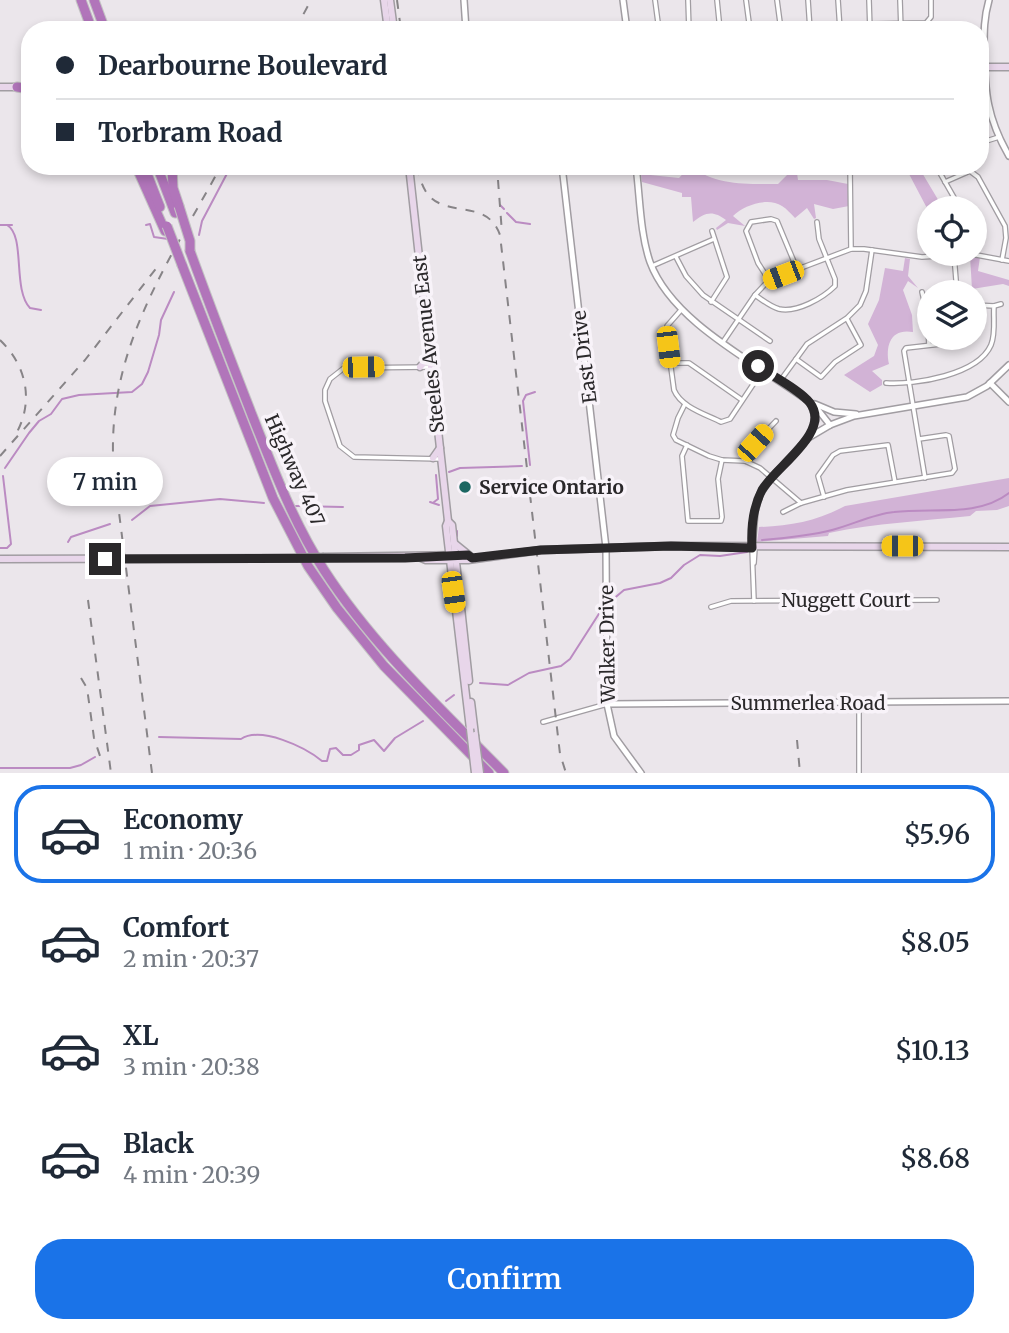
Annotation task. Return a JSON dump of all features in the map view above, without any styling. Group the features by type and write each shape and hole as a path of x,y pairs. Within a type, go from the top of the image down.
{"highway":[{"path":"81,0 89,21"},
{"path":"94,0 102,21"},
{"path":"17,87 21,87"},
{"path":"140,175 166,228"},
{"name":"Highway 407","path":"147,175 269,488 308,566 337,608 384,666 489,773"},
{"name":"Highway 407","path":"161,175 177,210 190,251 276,476 322,567 366,628 397,664 504,773"},
{"path":"172,175 177,210"}],"main road":[{"path":"384,0 387,21"},
{"path":"390,0 393,21"},
{"path":"989,67 1009,67"},
{"path":"0,87 17,87"},
{"name":"Steeles Avenue East","path":"410,175 448,521 446,526 454,571 478,773"},
{"path":"420,367 430,356"},
{"path":"433,458 440,448"},
{"name":"Steeles Avenue East","path":"448,521 452,525 452,557"},
{"path":"454,543 466,550 469,557"},
{"path":"0,559 419,558 469,557 541,550 671,546 1009,547"},
{"path":"434,561 452,557"},
{"path":"419,558 441,562 454,571 469,557"}],"street":[{"path":"464,0 465,21"},
{"path":"623,0 625,21"},
{"path":"655,0 658,21"},
{"path":"688,0 689,21"},
{"path":"717,0 719,21"},
{"path":"746,0 749,21"},
{"path":"777,0 779,21"},
{"path":"808,0 809,21"},
{"path":"838,0 839,21"},
{"path":"869,0 870,21"},
{"path":"900,0 901,21"},
{"path":"928,21 931,17 931,0"},
{"path":"984,21 989,2"},
{"path":"989,113 1009,156"},
{"path":"989,141 999,138"},
{"name":"East Drive","path":"563,175 606,548"},
{"path":"637,175 645,239 652,266 663,288 681,310 809,401 830,425"},
{"path":"850,175 851,249"},
{"path":"941,175 953,196"},
{"path":"945,182 961,175"},
{"path":"975,175 1005,226 1002,260"},
{"path":"769,280 758,263 746,230 751,222 771,219 777,221 797,270"},
{"path":"755,295 781,310 795,309 812,302 835,286 835,279 819,239 817,222"},
{"path":"712,230 727,277 712,302"},
{"path":"652,266 714,239"},
{"path":"723,342 755,295 769,280 851,249 917,256"},
{"path":"780,381 813,338 846,318 862,301 872,250"},
{"path":"676,257 693,285 712,302 770,341"},
{"path":"987,257 1009,261"},
{"path":"987,306 1001,304"},
{"path":"886,383 957,373 967,369 984,354 992,340 994,306"},
{"path":"681,310 667,326 674,390 677,398 685,404 721,422 730,419 763,370"},
{"path":"796,359 821,377 835,362 860,347 861,344 846,318"},
{"path":"917,347 904,349 925,478"},
{"path":"670,363 689,363 742,400"},
{"path":"754,601 753,529 757,502 772,477 808,438 830,425 862,415 967,397 990,383 1009,365"},
{"path":"431,367 344,368 330,379 325,390 325,401 340,446 354,457 441,459"},
{"path":"990,383 1009,402"},
{"path":"809,401 834,412 862,415"},
{"path":"808,438 816,420 815,411 809,401"},
{"path":"685,404 673,435 676,440 722,460 745,461 760,468 801,503"},
{"path":"745,461 755,443 776,421"},
{"path":"783,512 801,503 847,490 954,471 950,438 946,435 919,439"},
{"path":"687,445 682,456 688,521 721,521 718,479 722,460"},
{"path":"824,497 818,477 840,451 888,445 895,482"},
{"name":"Walker Drive","path":"606,548 607,704 614,736 641,773"},
{"name":"Nuggett Court","path":"711,607 725,601 937,600"},
{"name":"Summerlea Road","path":"607,704 1009,701"},
{"path":"859,702 859,773"},
{"path":"544,722 607,704"}],"shaded area":[{"path":"641,175 679,178 682,175 705,175 743,184 778,184 787,175 797,175 798,180 827,180 848,184 849,206 833,209 814,204 814,219 807,208 795,218 776,203 763,202 743,209 733,216 745,226 728,223 717,230 726,220 717,215 705,214 693,222 691,197 682,197 682,193 642,182"},
{"path":"910,175 923,175 936,196 921,196"},
{"path":"905,258 910,259 908,276 917,287 908,281 903,290 912,315 913,332 905,331 891,339 888,350 889,364 872,371 882,380 882,385 870,392 844,375 874,356 878,345 868,324 879,300 885,268 903,271"},
{"path":"971,266 979,266 978,271 1009,280 1009,286 1003,284 987,287 987,280 971,280"},
{"path":"1009,478 1009,506 997,510 976,511 970,516 864,527 829,533 828,536 757,542 759,527 803,522 845,506"}],"waterway":[{"path":"199,235 202,221 226,175"},
{"path":"500,205 504,209"},
{"path":"507,213 516,222 530,224"},
{"path":"146,225 150,224 154,237 168,239"},
{"path":"0,225 12,225"},
{"path":"7,225 16,240 21,289 30,308 41,310"},
{"path":"5,468 29,433 39,421 51,414 62,399 79,395 132,392 142,384 159,335 161,320 174,292"},
{"path":"530,465 523,401 526,395 535,392"},
{"path":"449,472 460,468 522,466"},
{"path":"434,502 438,499 436,475"},
{"path":"0,548 7,548 11,544 3,476"},
{"path":"762,540 823,532 886,513 968,509 996,501 1009,493"},
{"path":"132,520 150,506 220,499 264,503"},
{"path":"430,502 439,505"},
{"path":"296,506 343,507"},
{"path":"68,542 71,537 110,524"},
{"path":"457,531 457,536"},
{"path":"611,601 624,590 660,583 671,578 684,565 700,555 720,556 747,552"},
{"path":"480,683 508,685 529,673 561,666 570,659 602,609"},
{"path":"446,701 454,695"},
{"path":"159,737 241,739 260,735 294,744 322,761 327,761 330,749 336,748 343,755 351,755 359,750 359,745 374,740 384,751 395,738 423,721"},
{"path":"0,768 70,768 95,757"}],"railway":[{"path":"300,21 311,0"},
{"path":"397,0 400,21"},
{"path":"152,773 114,473 113,429 119,389 143,312 216,175"},
{"path":"420,175 423,186 432,198 443,205 481,214 492,222 500,235 560,754 566,773"},
{"path":"498,180 502,233"},
{"path":"0,456 85,360 158,266"},
{"path":"0,340 16,360 25,383 25,408 17,432"},
{"path":"88,600 111,773"},
{"path":"81,678 87,688 94,738 102,762"},
{"path":"797,740 800,773"}],"place":[{"name":"Service Ontario","path":"465,487"}],"route":[{"path":"105,559 419,558 429,555 468,555 472,558 541,550 671,546 752,548 755,511 762,489 808,438 816,420 815,411 809,401 758,366"}]}
